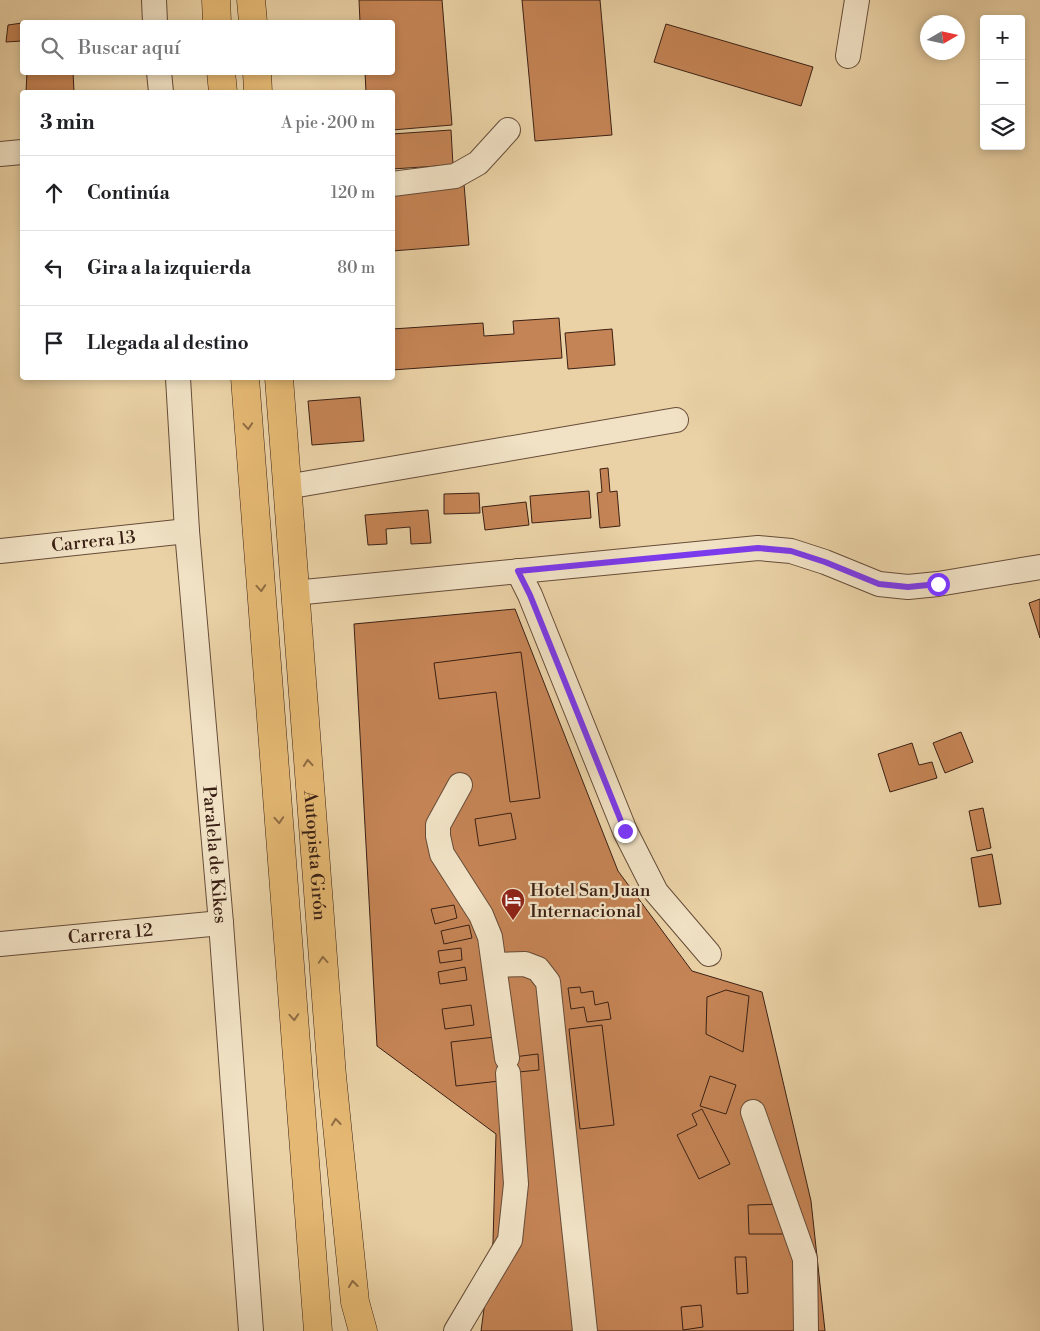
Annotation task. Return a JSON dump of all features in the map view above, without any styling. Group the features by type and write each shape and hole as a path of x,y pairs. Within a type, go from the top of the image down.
{"highway":[{"path":"216,0 218,20"},
{"path":"251,0 253,20"},
{"path":"221,75 223,90"},
{"path":"256,75 258,90"},
{"name":"Autopista Girón","path":"245,380 318,1331"},
{"name":"Autopista Girón","path":"278,380 332,1076 355,1302 363,1331"}],"street":[{"path":"154,0 155,20"},
{"path":"848,56 857,0"},
{"path":"159,75 161,90"},
{"path":"395,184 455,176 478,163 508,130"},
{"path":"0,154 20,152"},
{"name":"Paralela de Kikes","path":"178,380 187,531 221,923 250,1331"},
{"path":"286,487 676,420"},
{"name":"Carrera 13","path":"0,551 187,531"},
{"path":"294,593 758,548 791,551 825,562 879,584 908,587 938,584 1040,567"},
{"path":"518,571 530,595 625,831 656,892 709,954"},
{"path":"456,1331 510,1240 516,1184 507,1066 490,937 481,915 442,854 438,836 438,825 460,784"},
{"name":"Carrera 12","path":"0,944 221,923"},
{"path":"495,965 525,964 538,969 548,982 584,1331"},
{"path":"753,1112 805,1258 806,1331"}],"building":[{"path":"359,0 442,0 452,125 395,130 395,90 366,90 365,75 395,75 395,20 360,20"},
{"path":"522,0 600,0 612,135 535,141"},
{"path":"20,23 20,41 6,42 8,25"},
{"path":"666,24 813,67 801,106 654,62"},
{"path":"27,75 73,75 74,90 26,90"},
{"path":"451,130 453,165 395,169 395,134"},
{"path":"464,184 469,245 395,251 395,190"},
{"path":"559,318 562,358 395,370 395,329 483,323 484,336 514,334 513,321"},
{"path":"612,329 615,365 568,369 565,333"},
{"path":"360,397 364,441 312,445 308,401"},
{"path":"608,468 610,492 617,491 620,526 600,528 597,493 602,492 600,469"},
{"path":"589,491 591,518 532,523 530,496"},
{"path":"479,493 480,513 444,514 444,494"},
{"path":"526,502 529,525 485,530 482,507"},
{"path":"428,510 431,543 411,544 410,527 386,529 387,544 368,545 365,515"},
{"path":"1040,599 1040,638 1029,603"},
{"name":"Hotel San Juan Internacional","path":"515,609 618,871 692,971 762,992 811,1201 825,1331 481,1331 493,1242 496,1134 377,1046 354,624"},
{"path":"521,652 540,798 510,802 496,692 439,699 434,663"},
{"path":"961,732 973,762 945,773 933,743"},
{"path":"912,743 919,765 932,762 937,778 890,792 878,754"},
{"path":"983,808 991,848 977,851 969,811"},
{"path":"511,813 516,839 479,846 475,819"},
{"path":"992,854 1001,904 979,907 971,858"},
{"path":"454,905 457,918 435,924 431,909"},
{"path":"469,925 472,938 444,944 441,931"},
{"path":"461,948 462,960 440,963 438,951"},
{"path":"465,967 467,980 440,984 438,972"},
{"path":"580,987 581,993 593,991 595,1005 608,1002 611,1019 587,1022 584,1007 571,1009 568,988"},
{"path":"726,990 749,996 743,1052 706,1034 707,997"},
{"path":"471,1005 474,1025 445,1029 442,1009"},
{"path":"602,1025 614,1125 580,1129 569,1029"},
{"path":"495,1037 497,1059 538,1054 539,1070 498,1074 499,1081 456,1086 451,1042"},
{"path":"710,1076 736,1085 726,1114 700,1106"},
{"path":"702,1109 730,1164 699,1179 677,1135 697,1125 692,1114"},
{"path":"784,1204 784,1234 749,1234 748,1205"},
{"path":"735,1257 746,1257 748,1293 737,1294"},
{"path":"701,1305 703,1327 683,1330 681,1307"}],"place":[{"name":"Hotel San Juan Internacional","path":"513,921"}],"route":[{"path":"625,831 530,595 518,571 758,548 791,551 825,562 879,584 908,587 938,584"}]}
